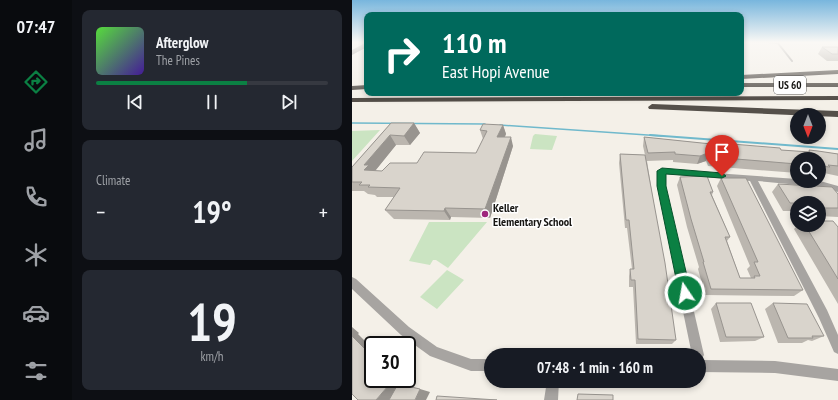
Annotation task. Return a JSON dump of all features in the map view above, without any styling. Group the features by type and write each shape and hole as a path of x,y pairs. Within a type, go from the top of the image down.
{"highway":[{"path":"744,77 838,72"},
{"name":"US 60","path":"744,85 838,85"},
{"path":"352,88 364,88"},
{"name":"US 60","path":"352,100 838,98"},
{"path":"377,99 622,105 838,114"}],"street":[{"path":"696,348 662,186 662,171 820,184 838,189"},
{"path":"752,178 823,314 838,348"},
{"path":"352,282 405,331 434,352 471,365 484,365"},
{"path":"706,362 775,367 838,375"},
{"path":"551,400 552,388"}],"green space":[{"path":"380,130 352,161 352,131"},
{"path":"535,134 557,136 552,150 530,149 533,136"},
{"path":"429,222 487,222 448,268 436,260 433,260 430,265 409,261"},
{"path":"447,270 464,280 437,309 420,297"}],"building":[{"path":"391,123 414,123 404,136 390,135 364,165 369,165 364,170 382,171 390,163 417,163 424,152 476,153 487,131 480,130 483,124 503,125 497,137 511,137 485,209 445,208 444,211 385,210 400,188 368,187 370,185 359,185 362,182 352,182 352,167"},
{"path":"644,137 721,145 720,143 780,148 781,150 810,152 790,152 790,163 712,157 710,152 700,156 675,154 675,152 648,153"},
{"path":"809,150 825,152 810,152"},
{"path":"826,152 838,154 838,166 828,165 830,167 826,167"},
{"path":"620,154 645,155 665,263 676,340 638,339 635,280 631,280 630,269 634,269 629,220 626,220"},
{"path":"707,176 713,192 710,192 730,237 725,237 740,278 755,278 754,276 760,276 754,262 758,262 721,178 746,178 803,290 711,289 680,177"},
{"path":"778,184 790,185 790,188 832,187 838,194 838,208 826,208 826,196 790,196 790,203"},
{"path":"826,221 833,221 838,227 838,279 809,232 826,232"},
{"path":"716,303 751,303 764,337 726,337"},
{"path":"773,303 807,304 824,336 812,336 813,338 788,338"},
{"path":"352,336 364,348 364,388 386,388 376,400 358,400 352,394"},
{"path":"396,388 420,389 415,400 389,400"},
{"path":"578,394 613,395 613,400 577,400"},
{"path":"437,396 497,400 436,400"}],"waterway":[{"path":"352,123 485,124"},
{"path":"500,125 662,136"},
{"path":"650,135 838,149"}],"place":[{"name":"Keller Elementary School","path":"485,214"}],"route":[{"path":"685,293 662,186 662,171 722,176"}]}
